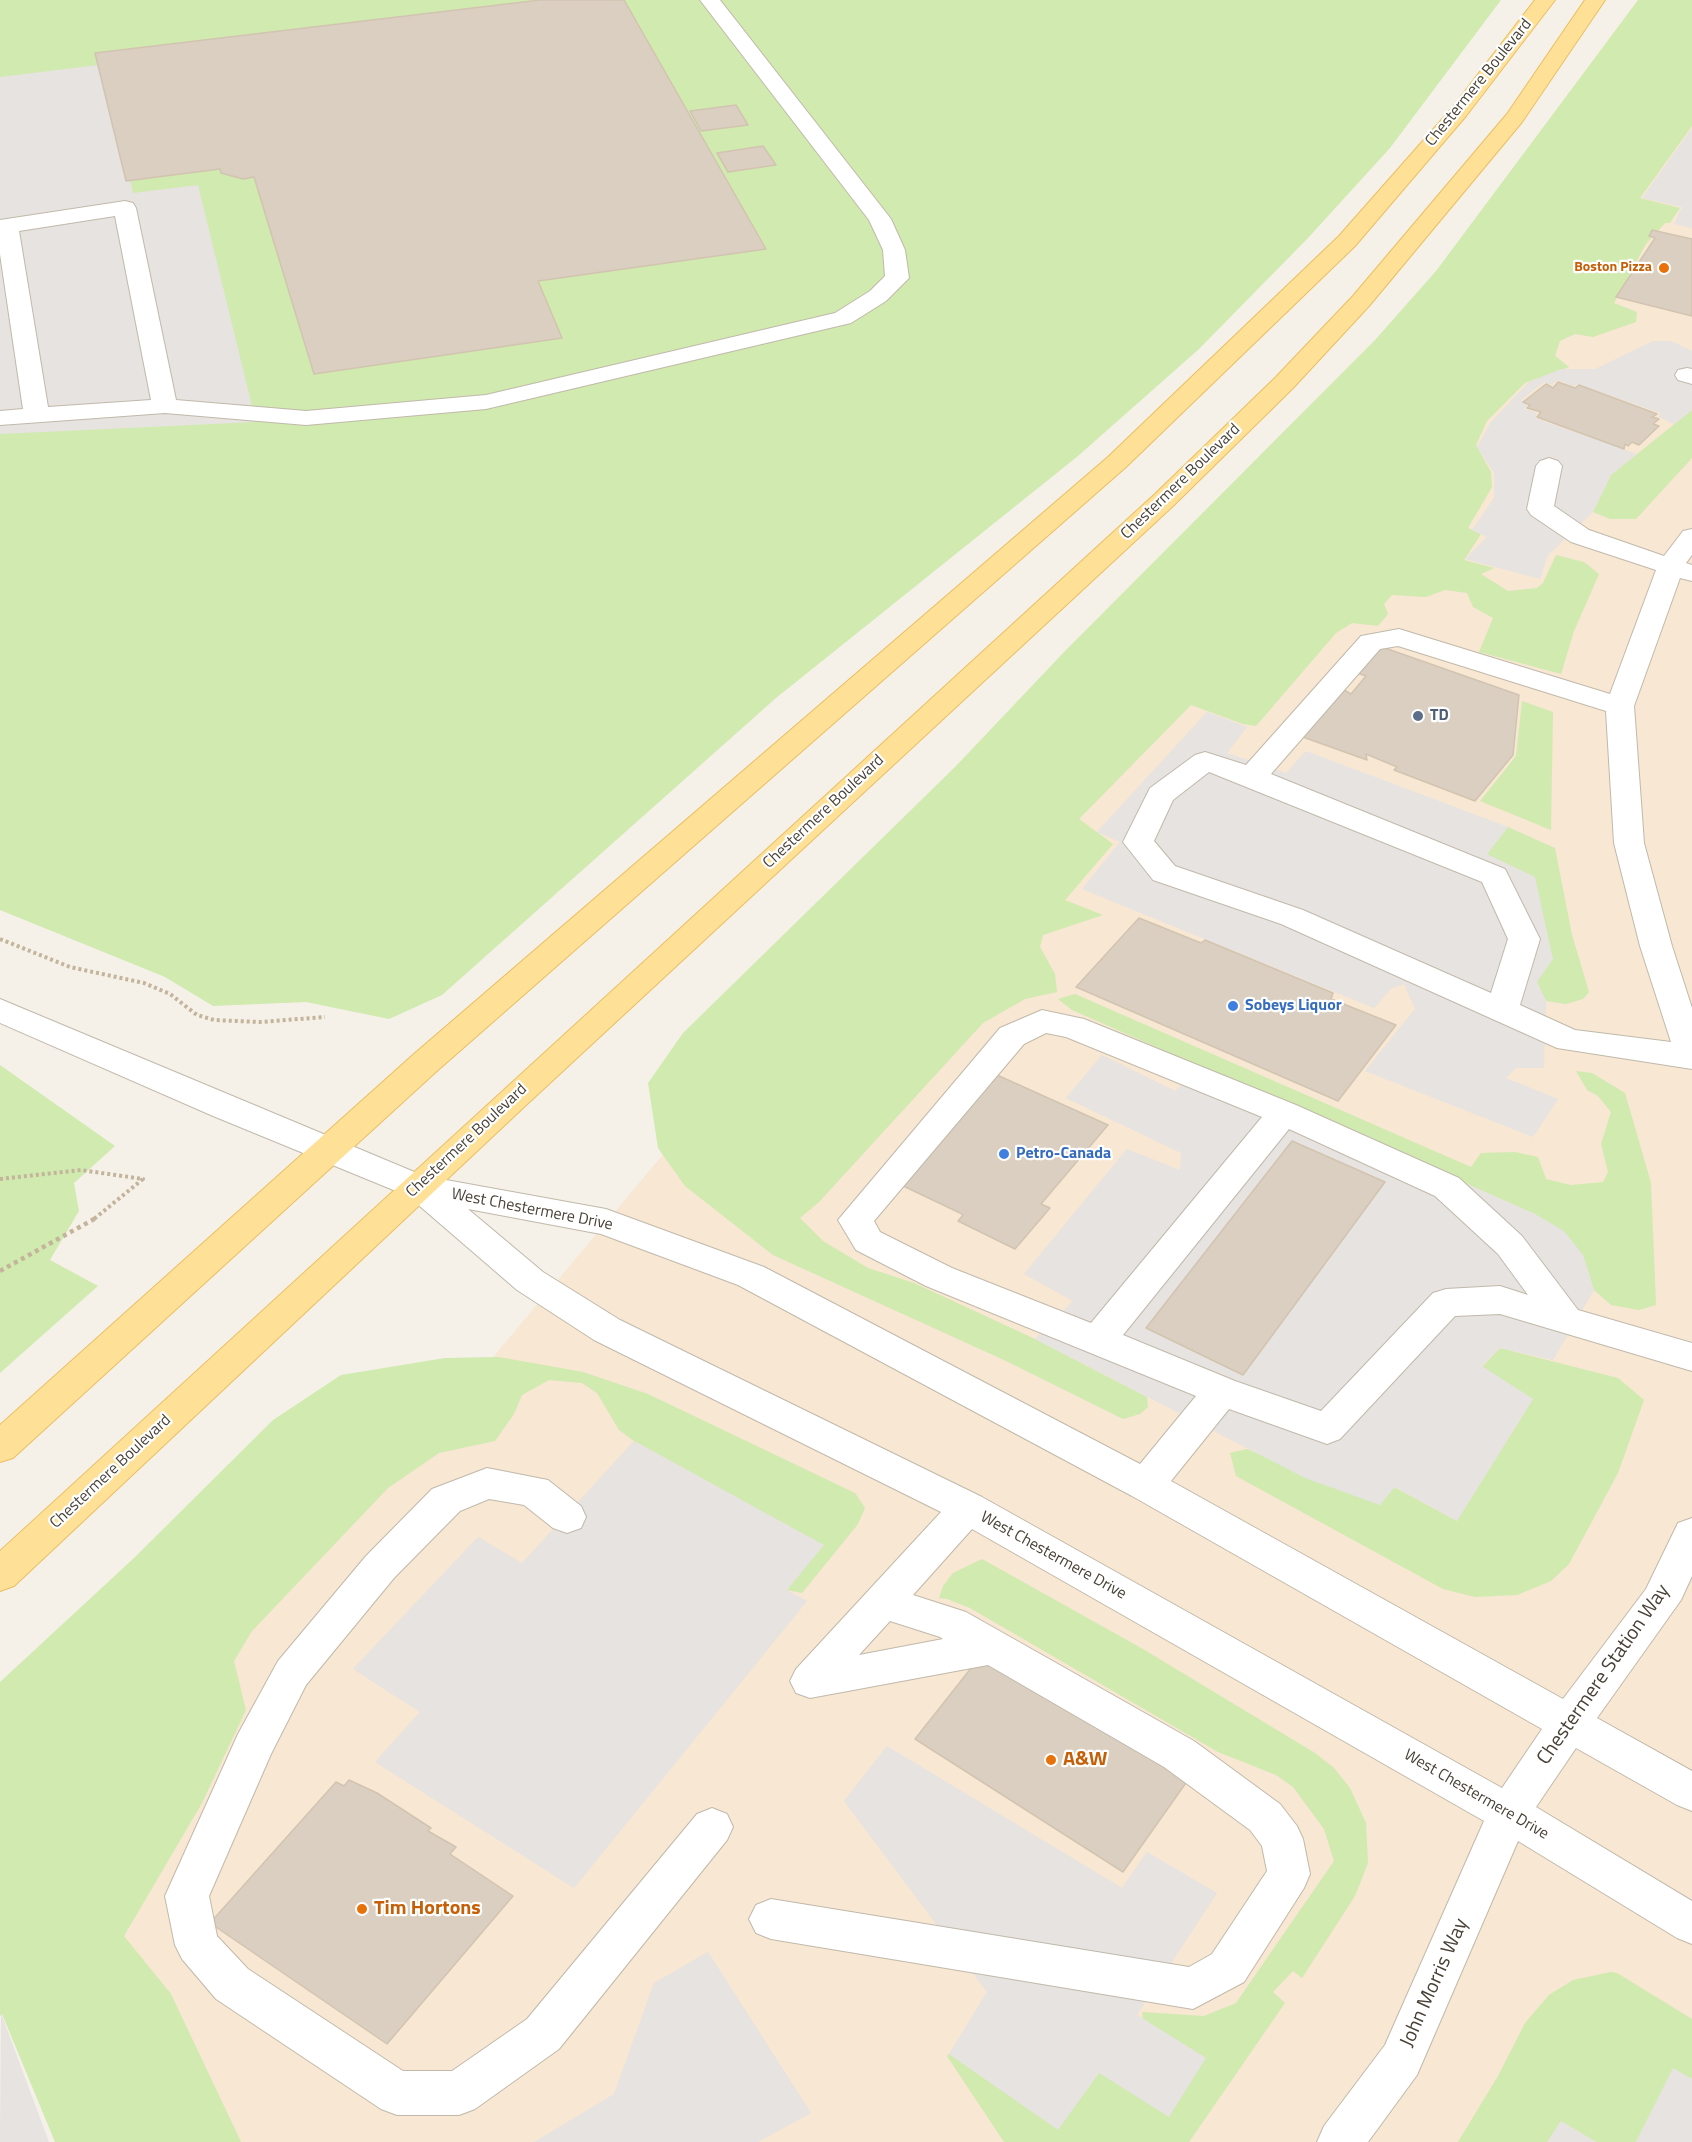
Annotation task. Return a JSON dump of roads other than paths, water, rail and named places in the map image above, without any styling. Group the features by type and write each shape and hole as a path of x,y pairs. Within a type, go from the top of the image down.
{"main road":[{"name":"Chestermere Boulevard","path":"0,1447 426,1062 1117,462 1347,242 1459,112 1545,0"},
{"name":"Chestermere Boulevard","path":"0,1575 1164,500 1284,383 1360,301 1515,118 1595,0"}],"street":[{"path":"0,418 165,406 306,418 486,402 843,318 878,296 897,279 894,250 880,219 710,0"},
{"path":"37,416 4,227 125,208 165,406"},
{"path":"1549,466 1540,509 1580,536 1682,570"},
{"path":"1502,1010 1524,939 1494,876 1252,777 1205,761 1160,795 1137,842 1164,873 1292,917 1569,1040 1692,1057 1656,946 1629,843 1620,706 1682,570 1692,537"},
{"path":"1252,777 1371,642 1399,638 1620,706"},
{"name":"West Chestermere Drive","path":"0,1010 203,1098 418,1187 606,1222 751,1276 1145,1485 1692,1792"},
{"path":"1564,1318 1510,1245 1447,1187 1284,1113 1073,1027 1042,1021 1012,1036 855,1220 868,1241 939,1277 1222,1391 1327,1429 1446,1303 1500,1300 1692,1357"},
{"path":"1098,1340 1284,1113"},
{"name":"West Chestermere Drive","path":"418,1187 530,1281 607,1330 968,1508 1509,1813 1692,1924"},
{"path":"1145,1485 1222,1391"},
{"path":"567,1517 534,1491 487,1483 446,1500 380,1567 292,1673 254,1747 187,1896 197,1945 232,1984 397,2093 459,2093 543,2034 712,1827"},
{"path":"968,1508 810,1681 991,1647"},
{"name":"Chestermere Station Way","path":"1509,1813 1570,1722 1661,1600 1692,1534"},
{"path":"771,1918 1193,1988 1228,1968 1289,1874 1282,1839 1265,1817 1179,1754 952,1624 882,1602"},
{"name":"John Morris Way","path":"1340,2142 1401,2060 1509,1813"}],"place":[{"name":"Boston Pizza","path":"1664,268"},
{"name":"TD","path":"1418,716"},
{"name":"Sobeys Liquor","path":"1233,1006"},
{"name":"Petro-Canada","path":"1004,1154"},
{"name":"A&W","path":"1051,1760"},
{"name":"Tim Hortons","path":"362,1909"}]}
